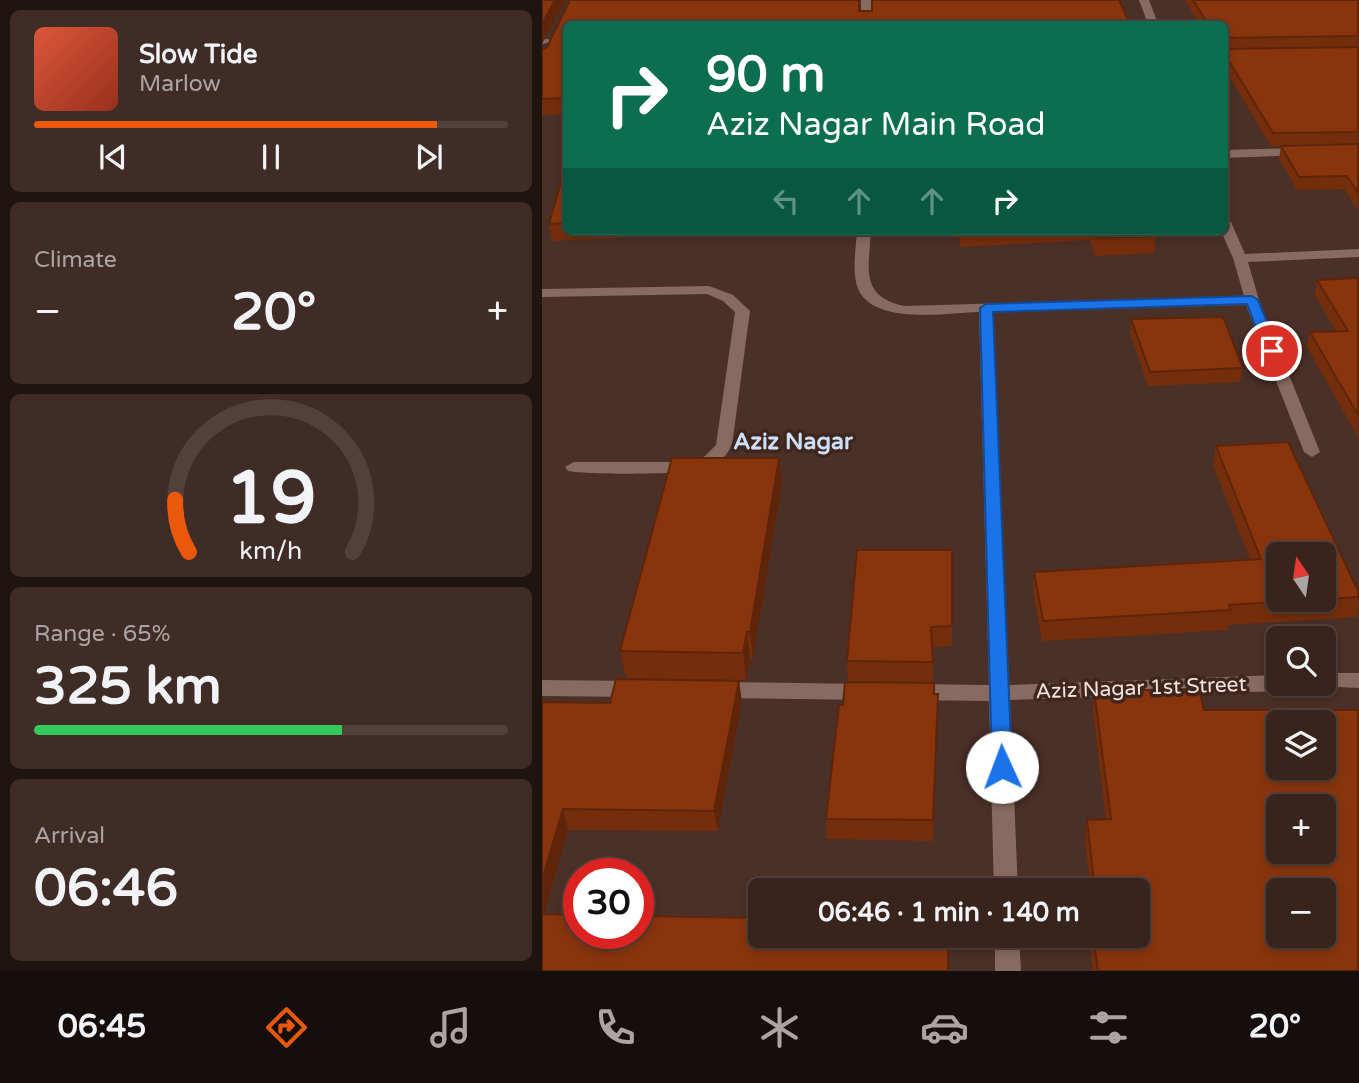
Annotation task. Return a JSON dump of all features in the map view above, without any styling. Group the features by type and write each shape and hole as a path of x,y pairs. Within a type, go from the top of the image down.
{"street":[{"path":"866,0 866,21"},
{"path":"1144,0 1152,21"},
{"path":"1228,154 1318,152"},
{"path":"1228,231 1312,452"},
{"path":"864,235 863,285 873,302 885,307 904,310 1252,300"},
{"path":"1240,258 1359,253"},
{"path":"542,293 709,290 728,298 743,312 724,445 718,456 707,464 693,467 574,467"},
{"path":"986,308 1006,878"},
{"path":"1336,681 1359,680"},
{"name":"Aziz Nagar 1st Street","path":"694,690 999,693 1266,683"},
{"path":"542,688 653,689"},
{"path":"1007,948 1008,971"}],"building":[{"path":"542,0 555,0 542,24"},
{"path":"570,0 859,0 859,11 872,11 872,0 1119,0 1129,21 563,21 563,98 542,99 542,49 547,47"},
{"path":"1193,0 1358,0 1358,36 1228,38 1228,21 1206,21"},
{"path":"1358,47 1358,132 1273,133 1228,60 1228,49"},
{"path":"1358,144 1358,193 1347,176 1299,177 1281,146"},
{"path":"561,182 563,182 563,223 549,224"},
{"path":"1095,235 1156,236 1096,238"},
{"path":"1358,278 1358,415 1310,332 1348,331 1317,280"},
{"path":"1223,317 1243,368 1150,372 1131,319"},
{"path":"1288,442 1335,542 1266,542 1266,603 1229,605 1231,610 1043,621 1034,572 1261,559 1216,446"},
{"path":"672,458 779,458 750,632 747,632 743,653 620,651"},
{"path":"1336,544 1358,591 1358,597 1336,598"},
{"path":"857,550 952,550 952,626 931,627 933,662 847,661"},
{"path":"616,679 739,681 714,811 563,809 542,880 542,702 610,703"},
{"path":"845,682 934,683 934,694 938,694 933,820 826,819 839,705 843,705"},
{"path":"1199,689 1204,710 1266,710 1266,780 1336,780 1336,710 1358,710 1358,971 1098,971 1095,948 1150,948 1150,878 1094,878 1087,820 1111,819 1094,691"},
{"path":"542,914 563,915 563,949 654,949 654,916 748,918 748,948 948,948 948,971 542,971"}],"district":[{"name":"Aziz Nagar","path":"793,442"}],"route":[{"path":"1002,767 986,308 1252,300 1272,351"}]}
